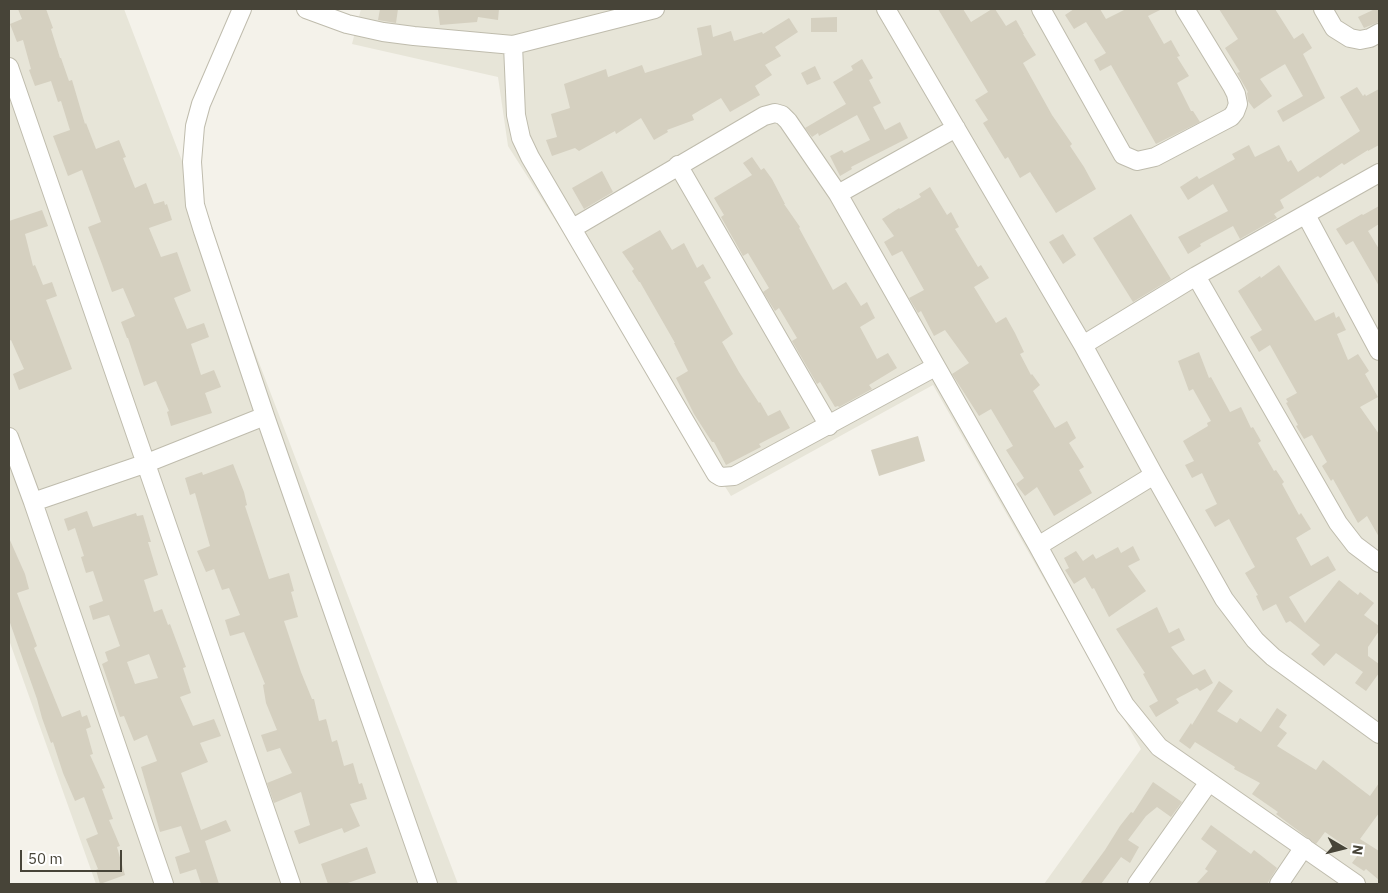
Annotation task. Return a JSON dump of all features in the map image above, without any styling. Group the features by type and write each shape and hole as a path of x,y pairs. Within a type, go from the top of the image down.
{"street":[{"path":"242,9 201,104 195,126 192,162 195,205 202,232 265,416 428,884"},
{"path":"306,9 347,24 383,32 514,45 655,9"},
{"path":"886,9 1083,345 1224,599 1255,640 1273,657 1379,734"},
{"path":"1040,9 1124,155 1136,162 1155,157 1230,117 1235,112 1238,104 1232,86 1185,9"},
{"path":"1323,9 1334,28 1350,38 1360,40 1370,38 1379,33"},
{"path":"514,45 516,115 521,138 530,157 716,474 722,477 734,476 935,367"},
{"path":"9,67 291,884"},
{"path":"573,228 764,116 775,113 782,115 838,194 1038,546 1125,705 1159,747 1356,884"},
{"path":"838,194 956,128"},
{"path":"678,166 829,426"},
{"path":"1083,345 1196,276 1379,173"},
{"path":"1306,214 1379,351"},
{"path":"1196,276 1338,523 1355,545 1379,563"},
{"path":"33,502 147,464 265,416"},
{"path":"9,437 164,884"},
{"path":"1038,546 1154,475"},
{"path":"1137,884 1209,782"},
{"path":"1279,884 1304,847"}],"shaded area":[{"path":"9,9 124,9 458,884 96,884 9,640"},
{"path":"361,9 1379,9 1379,884 1044,884 1141,749 933,385 731,496 508,146 498,77 352,44"}],"building":[{"path":"18,9 46,9 53,28 51,29 60,58 69,81 72,80 85,124 96,149 119,140 126,157 123,158 135,188 146,183 154,204 164,201 165,205 167,204 172,220 149,228 161,257 177,252 191,291 174,298 187,329 204,323 209,337 191,344 201,375 214,370 221,387 205,393 212,413 171,426 167,412 169,411 156,381 144,386 121,322 135,316 123,288 112,292 88,227 101,222 82,170 68,176 53,136 70,130 61,101 58,102 51,81 35,86 29,70 31,69 23,40 17,42 10,24 22,19"},
{"path":"380,9 398,9 396,23 378,20"},
{"path":"438,9 499,9 498,20 478,17 477,22 440,25"},
{"path":"938,9 963,9 971,22 992,9 995,9 1006,26 1016,20 1036,55 1023,63 1052,115 1072,144 1070,146 1096,189 1056,213 1030,172 1020,178 1008,157 1005,159 983,123 988,120 975,100 988,92"},
{"path":"1074,9 1100,9 1106,19 1126,9 1162,9 1148,16 1164,44 1171,40 1180,56 1177,57 1189,76 1177,83 1191,111 1193,111 1200,122 1156,144 1111,65 1100,71 1094,60 1106,53 1086,22 1074,29 1065,15"},
{"path":"1219,9 1275,9 1294,39 1303,33 1312,48 1303,54 1325,98 1283,122 1277,111 1303,96 1285,64 1260,79 1272,96 1254,109 1248,101 1248,92 1237,73 1240,72 1225,48 1238,39"},
{"path":"1379,9 1379,22 1364,28 1358,17"},
{"path":"837,17 837,32 811,32 811,18"},
{"path":"789,18 798,32 775,47 781,56 765,65 772,75 755,86 760,95 730,112 721,98 692,115 694,120 667,130 668,132 654,140 641,118 616,134 615,131 579,151 575,148 552,156 546,140 557,137 551,114 570,108 564,84 606,69 608,77 642,65 645,73 702,55 697,28 711,25 713,37 731,31 734,41 762,32 763,34"},
{"path":"862,59 873,78 869,80 881,103 873,107 885,130 900,122 908,138 851,167 852,169 840,176 830,156 842,150 844,153 870,140 857,115 819,136 818,133 812,137 805,128 846,104 833,82 853,70 851,66"},
{"path":"815,66 821,79 807,85 801,73"},
{"path":"1357,87 1363,96 1379,89 1379,145 1344,165 1342,163 1320,178 1318,176 1280,200 1284,208 1274,214 1277,218 1240,239 1233,226 1200,244 1201,246 1188,254 1178,237 1228,211 1213,184 1188,200 1180,187 1197,176 1199,179 1235,159 1232,154 1249,145 1255,157 1279,145 1288,162 1291,160 1298,172 1360,131 1340,97"},
{"path":"752,157 761,170 764,168 772,179 784,204 800,227 833,290 846,282 861,306 867,302 875,318 860,327 877,359 888,353 897,368 869,385 872,389 839,407 835,407 820,382 817,384 792,341 797,338 779,308 775,311 763,292 769,288 748,253 743,256 721,217 724,215 714,198 752,175 743,163"},
{"path":"602,171 613,192 584,209 572,188"},
{"path":"930,187 947,215 951,212 959,227 955,229 978,267 981,265 989,278 974,287 996,323 1006,317 1024,352 1020,354 1031,375 1040,385 1033,391 1055,428 1067,421 1076,438 1069,443 1084,467 1079,470 1092,493 1054,516 1037,487 1025,496 1016,484 1024,478 1006,450 1013,446 991,409 979,416 952,374 969,363 945,330 934,336 921,311 918,313 909,298 924,290 902,251 892,256 884,242 894,236 882,219 921,197 919,194"},
{"path":"1379,206 1379,224 1368,231 1379,249 1379,286 1353,241 1346,245 1336,229"},
{"path":"42,210 48,226 25,234 33,266 35,265 43,285 52,282 57,296 46,300 72,369 19,390 13,374 24,369 11,340 9,341 9,221"},
{"path":"1131,214 1171,279 1133,302 1093,238"},
{"path":"660,230 672,250 684,243 697,268 703,264 711,278 704,282 733,334 722,342 768,416 780,410 790,428 759,444 761,447 726,465 714,442 712,442 694,414 676,378 688,371 675,343 632,271 634,269 622,252"},
{"path":"1063,234 1076,255 1063,264 1049,242"},
{"path":"1279,265 1315,321 1334,312 1336,318 1339,316 1346,330 1337,334 1348,360 1358,354 1369,371 1365,374 1378,397 1360,407 1379,434 1379,537 1367,516 1358,523 1333,479 1331,481 1322,466 1327,462 1312,435 1304,439 1296,426 1298,425 1286,403 1288,402 1286,399 1297,393 1270,345 1259,352 1250,337 1262,330 1238,291"},
{"path":"1199,352 1209,378 1211,377 1230,412 1241,407 1251,428 1253,427 1261,441 1258,443 1274,471 1276,470 1284,482 1282,484 1299,515 1301,513 1311,529 1296,538 1311,566 1328,556 1336,570 1289,597 1305,623 1339,580 1358,595 1360,592 1374,603 1364,615 1379,626 1379,631 1368,647 1368,656 1379,664 1379,673 1366,691 1355,683 1363,672 1336,653 1324,666 1311,654 1320,645 1290,621 1286,623 1276,604 1263,611 1256,596 1258,595 1245,573 1255,567 1229,519 1215,527 1205,510 1217,504 1202,473 1192,478 1185,465 1194,461 1183,441 1208,426 1207,423 1211,421 1193,389 1189,391 1178,361"},
{"path":"918,436 925,461 879,476 871,450"},
{"path":"233,464 244,492 247,505 245,506 269,579 289,573 294,591 291,592 298,617 284,621 301,672 312,699 314,699 319,721 326,719 332,742 337,740 344,766 353,763 359,784 362,783 367,799 350,804 360,826 344,833 342,828 299,844 294,831 310,825 301,792 274,803 267,783 292,773 280,748 267,752 261,735 277,730 266,703 263,685 265,684 244,632 230,636 225,620 240,615 229,588 222,590 214,569 206,572 197,551 210,546 195,493 190,495 185,478 202,472 203,475"},
{"path":"87,511 93,527 136,513 137,516 143,515 151,542 148,542 158,575 144,580 154,612 162,609 168,625 170,624 186,667 183,668 191,693 180,697 193,726 214,719 221,736 200,743 208,762 181,773 201,830 226,820 231,831 205,841 219,884 201,884 196,869 180,874 175,857 190,852 181,826 160,832 141,767 157,761 147,735 134,741 124,716 120,717 102,664 108,661 105,652 120,646 109,615 93,620 89,606 103,601 93,571 86,573 81,557 84,556 75,528 68,531 64,519","holes":["149,654 158,678 135,684 127,662"]},
{"path":"9,538 25,574 29,589 17,593 37,646 34,648 62,717 80,710 82,717 87,715 91,727 86,729 93,754 90,755 105,788 102,789 113,819 109,820 120,846 117,847 125,875 100,884 96,870 98,869 86,839 98,834 84,797 75,801 63,773 9,620"},
{"path":"1133,546 1140,560 1128,566 1146,591 1109,617 1094,588 1092,589 1085,577 1074,584 1065,570 1069,568 1064,558 1076,551 1083,561 1093,554 1096,559 1118,547 1121,553"},
{"path":"1157,607 1169,633 1179,628 1185,640 1171,647 1193,675 1205,669 1213,683 1200,691 1197,688 1176,699 1179,703 1156,717 1149,706 1158,701 1143,674 1145,673 1116,629"},
{"path":"1219,681 1233,691 1217,711 1237,723 1240,718 1261,732 1277,708 1287,715 1279,727 1287,733 1277,746 1316,770 1323,760 1370,796 1379,783 1379,813 1360,839 1379,851 1379,880 1366,869 1364,871 1352,863 1358,855 1325,832 1316,844 1276,814 1278,812 1252,794 1260,783 1234,769 1235,767 1195,742 1190,749 1179,741 1191,723 1192,725"},
{"path":"1153,782 1182,802 1171,817 1157,807 1146,816 1128,840 1139,847 1130,863 1121,857 1101,884 1080,884 1120,826 1131,812 1133,813"},
{"path":"1211,825 1251,854 1254,850 1277,868 1267,884 1196,884 1208,871 1205,869 1217,851 1201,839"},
{"path":"367,847 376,873 345,884 328,884 321,864"}]}
